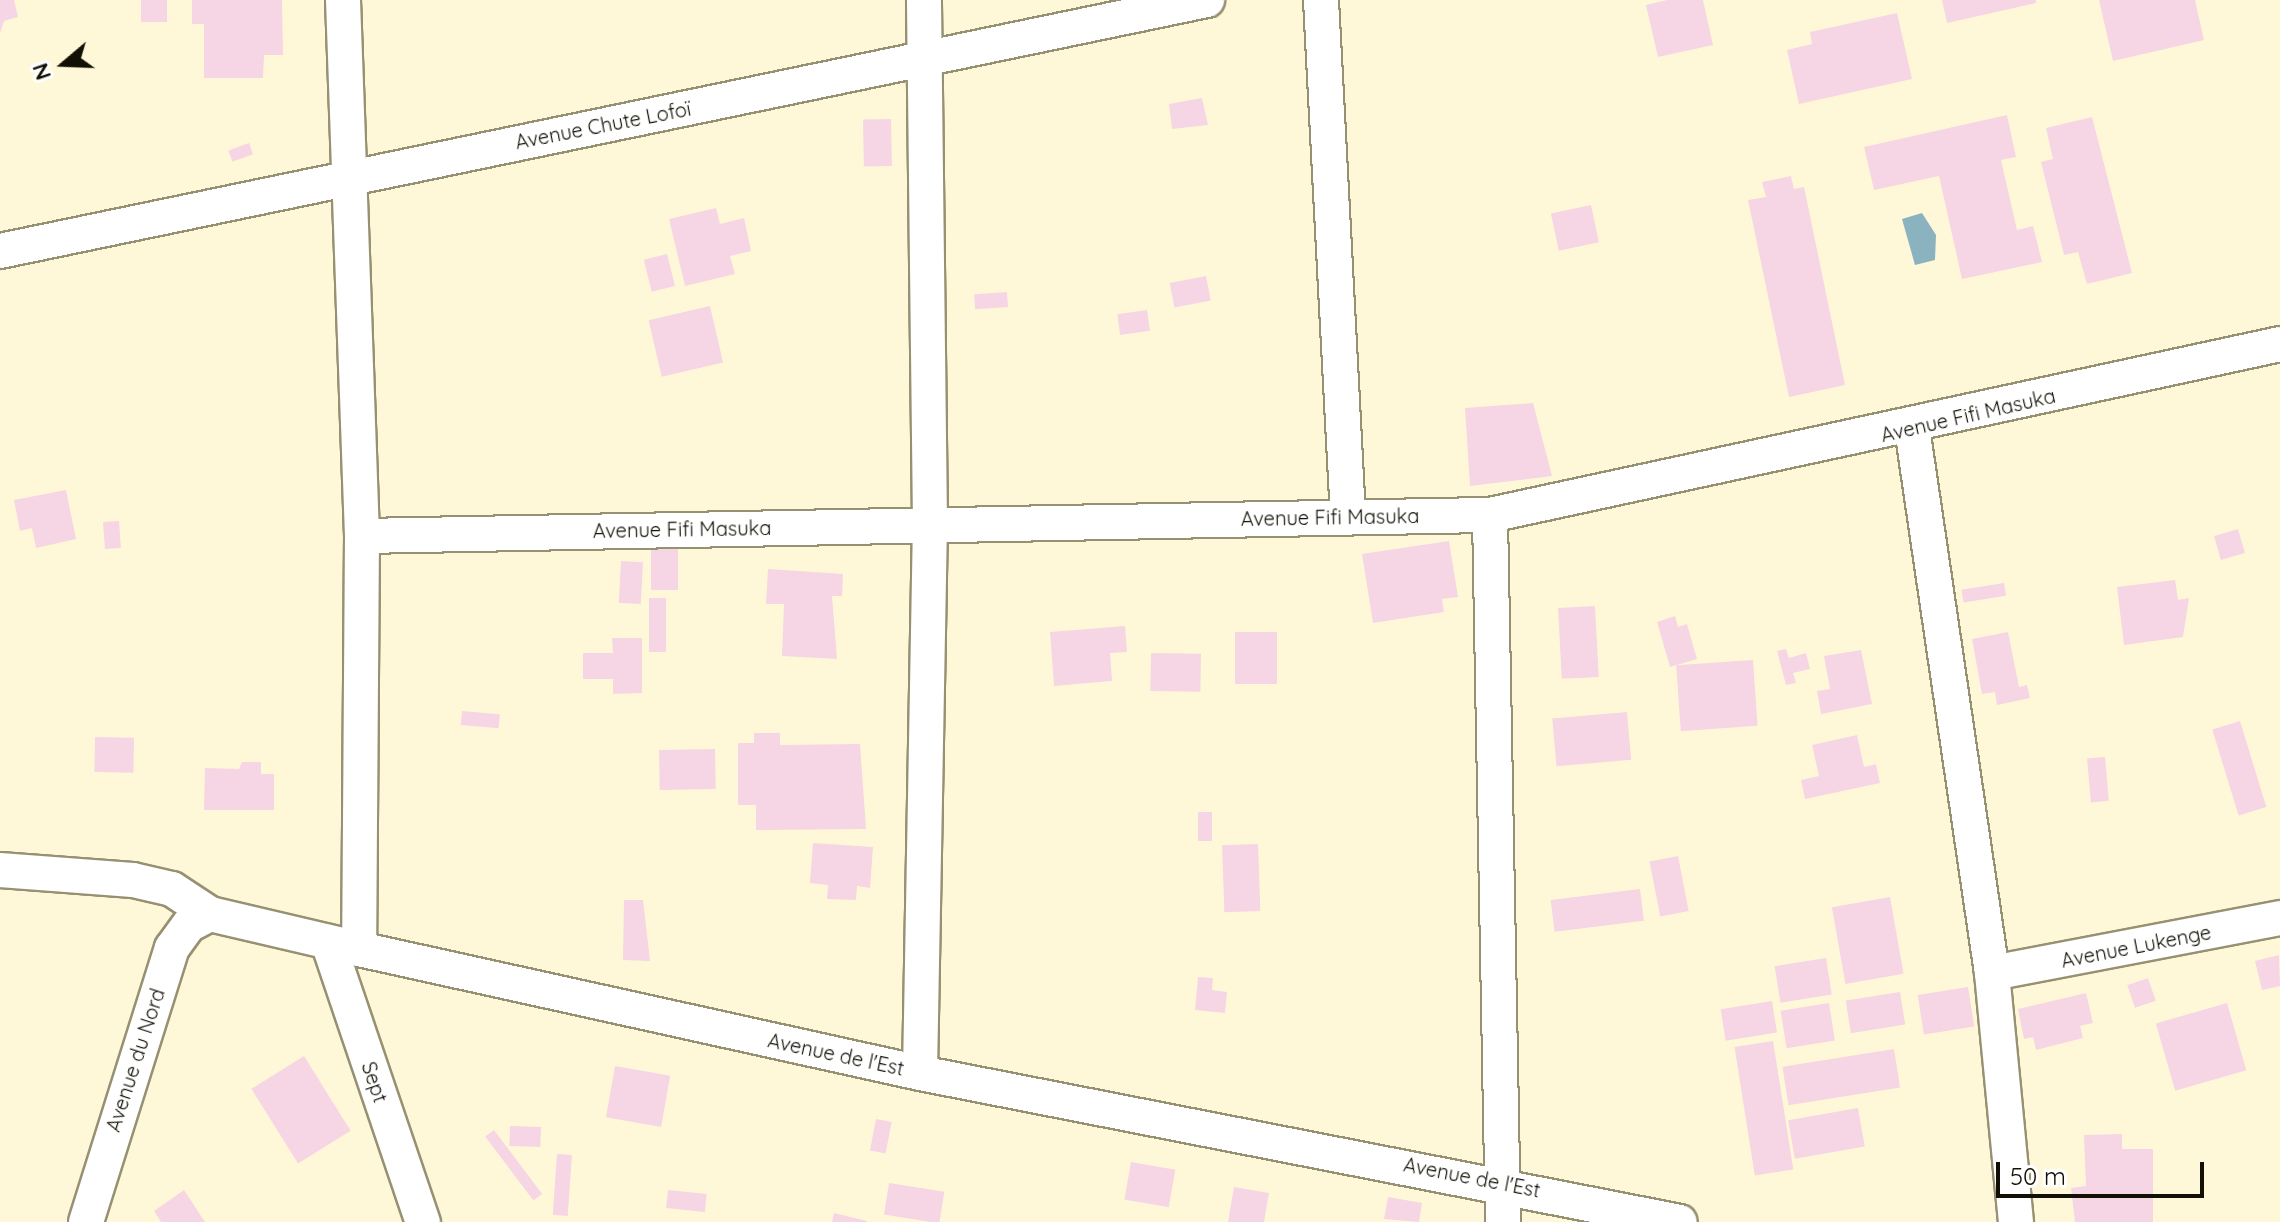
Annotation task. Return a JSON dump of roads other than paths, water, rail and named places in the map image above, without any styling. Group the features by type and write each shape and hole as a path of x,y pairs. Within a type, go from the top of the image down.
{"street":[{"name":"Sept","path":"343,0 362,536 343,946 423,1222"},
{"path":"920,1073 930,524 924,0"},
{"name":"Avenue Chute Lofoï","path":"0,251 348,174 926,63 1207,0"},
{"path":"1321,0 1348,517"},
{"name":"Avenue Fifi Masuka","path":"362,536 1490,515 1912,428 2280,344"},
{"path":"1912,428 1992,973 2016,1222"},
{"path":"1490,515 1503,1222"},
{"name":"Avenue de l'Est","path":"0,870 133,880 172,889 210,914 343,946 920,1073 1503,1182 1680,1222"},
{"name":"Avenue du Nord","path":"86,1222 172,948 189,925 210,914"},
{"name":"Avenue Lukenge","path":"1992,973 2280,918"}],"water":[{"path":"1922,213 1936,235 1935,260 1915,265 1902,219"}]}
